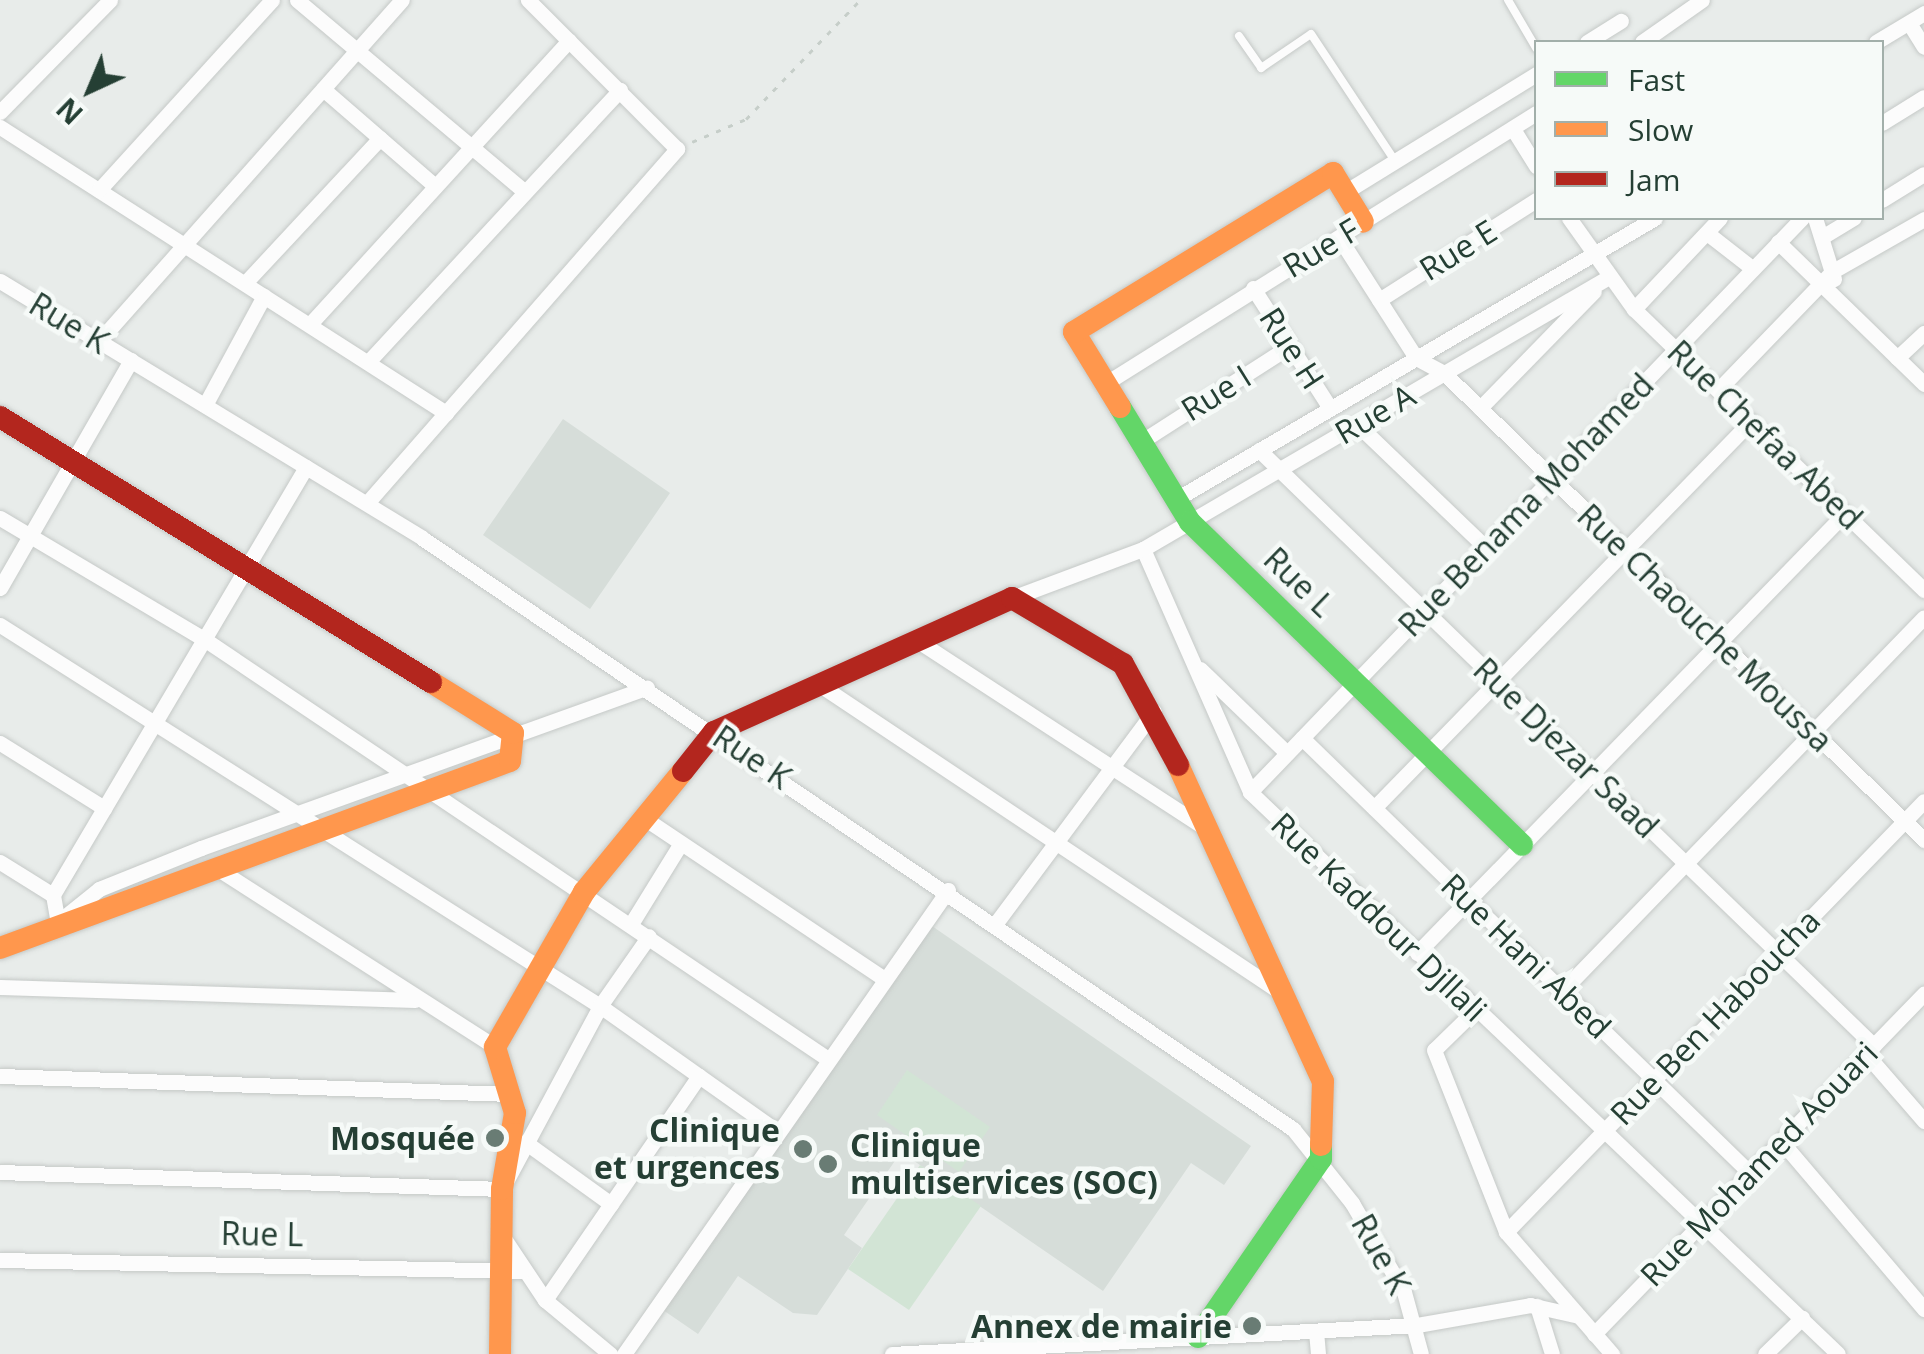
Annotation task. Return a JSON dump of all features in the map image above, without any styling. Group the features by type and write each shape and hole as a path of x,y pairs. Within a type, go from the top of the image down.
{"street":[{"path":"0,112 110,0"},
{"path":"100,190 272,0"},
{"path":"296,0 524,191"},
{"path":"99,342 402,0"},
{"path":"367,503 677,149 528,0"},
{"path":"1645,40 1702,0"},
{"path":"1879,40 1924,13"},
{"path":"1590,40 1621,21"},
{"path":"1909,22 1924,47"},
{"path":"310,324 569,40"},
{"path":"1363,222 1344,192 1534,75"},
{"path":"323,89 435,186"},
{"path":"368,362 620,90"},
{"path":"1884,122 1924,97"},
{"name":"Rue F","path":"1106,383 1534,115"},
{"path":"0,127 446,413"},
{"path":"1513,129 1534,163"},
{"path":"246,283 380,138"},
{"name":"Rue L","path":"1344,192 1333,173 1074,332 1190,522 1522,845"},
{"path":"1884,199 1924,174"},
{"name":"Rue E","path":"1379,300 1534,201"},
{"path":"1718,390 1828,278 1924,219"},
{"name":"Rue Chefaa Abed","path":"1570,220 1608,278 1634,309 1924,590"},
{"path":"1178,498 1652,220"},
{"path":"1634,309 1718,220"},
{"name":"Rue Benama Mohamed","path":"1250,792 1800,220"},
{"path":"1816,220 1828,278 1840,302 1924,384"},
{"path":"1822,238 1851,220"},
{"path":"1708,233 1753,269"},
{"path":"1340,238 1416,358"},
{"path":"1778,242 1828,278"},
{"path":"1480,408 1608,278"},
{"name":"Rue A","path":"1012,598 1142,549 1608,278"},
{"name":"Rue K","path":"0,281 367,503 948,890 1293,1129 1321,1159 1417,1325"},
{"name":"Rue H","path":"1254,288 1290,346 1335,406 1485,547"},
{"path":"205,405 264,296"},
{"path":"1897,358 1924,333"},
{"name":"Rue I","path":"1142,440 1290,346"},
{"name":"Rue Chaouche Moussa","path":"1416,358 1444,373 1924,840"},
{"path":"0,588 131,360"},
{"path":"0,417 246,564 514,733"},
{"path":"1374,808 1750,421"},
{"name":"Rue Djezar Saad","path":"1259,450 1777,952 1870,1050 1924,1121"},
{"path":"58,922 53,895 306,467"},
{"path":"1417,954 1844,513"},
{"path":"0,518 204,639 406,771 825,1057"},
{"name":"Rue Kaddour Djllali","path":"1142,549 1250,792 1698,1227 1838,1354"},
{"path":"495,1047 584,892 714,732 1012,598 1123,664 1154,711 1322,1082 1321,1159 1198,1337"},
{"path":"1562,990 1924,618"},
{"path":"0,625 600,1006 775,1130"},
{"path":"918,641 1208,830"},
{"path":"1189,658 1287,753"},
{"path":"820,685 1283,994"},
{"path":"58,922 99,889 406,771 647,687"},
{"path":"996,923 1109,766 1154,711"},
{"path":"0,948 58,922 218,869 510,761 514,733"},
{"name":"Rue Hani Abed","path":"1302,738 1750,1173"},
{"path":"0,742 104,808"},
{"name":"Rue Ben Haboucha","path":"1506,1232 1924,801"},
{"path":"644,818 880,976"},
{"path":"631,924 681,843"},
{"path":"0,862 53,895"},
{"path":"218,869 415,1000 495,1047 510,1094 498,1270 500,1354"},
{"path":"624,1354 880,976 948,890"},
{"path":"502,1189 600,1006 650,936"},
{"path":"0,987 415,1000"},
{"name":"Rue Mohamed Aouari","path":"1594,1334 1924,994"},
{"path":"1475,1010 1434,1050 1506,1232 1612,1354"},
{"path":"0,1076 510,1094"},
{"path":"545,1300 699,1076"},
{"path":"525,1142 612,1204"},
{"path":"1781,1142 1924,1309"},
{"path":"0,1172 502,1189"},
{"path":"500,1233 545,1300 610,1354"},
{"name":"Rue L","path":"0,1260 523,1271"},
{"path":"892,1354 1139,1347 1198,1337 1417,1325 1537,1306 1580,1316"},
{"path":"1537,1306 1552,1354"},
{"path":"1765,1354 1802,1318"},
{"path":"1417,1325 1421,1354"},
{"path":"1316,1331 1318,1354"},
{"path":"1224,1336 1224,1354"}],"lane":[{"path":"1508,0 1534,45"},
{"path":"1240,36 1260,68 1311,34 1396,161"}],"path":[{"path":"677,149 746,119 860,0"}],"shaded area":[{"path":"563,419 670,493 590,609 483,535"},
{"path":"929,924 1251,1146 1224,1185 1191,1163 1103,1291 901,1152 844,1235 862,1248 817,1315 793,1313 738,1276 698,1334 663,1310"}],"green space":[{"path":"907,1070 990,1127 959,1172 877,1115"},
{"path":"920,1165 981,1206 909,1310 848,1269"}],"traffic: fast":[{"path":"1120,407 1190,522 1522,845"},
{"path":"1198,1337 1321,1159 1321,1145"}],"traffic: slow":[{"path":"1120,407 1074,332 1333,173 1363,222"},
{"path":"0,948 510,761 513,733 431,682"},
{"path":"1178,765 1323,1081 1321,1145"},
{"path":"500,1354 502,1189 515,1113 495,1047 584,892 683,771"}],"traffic: jam":[{"path":"0,417 431,682"},
{"path":"683,771 714,732 1012,598 1123,664 1178,765"}],"place":[{"name":"Mosquée","path":"495,1138"},
{"name":"Clinique et urgences","path":"803,1149"},
{"name":"Clinique multiservices (SOC)","path":"828,1164"},
{"name":"Annex de mairie","path":"1252,1326"}]}
